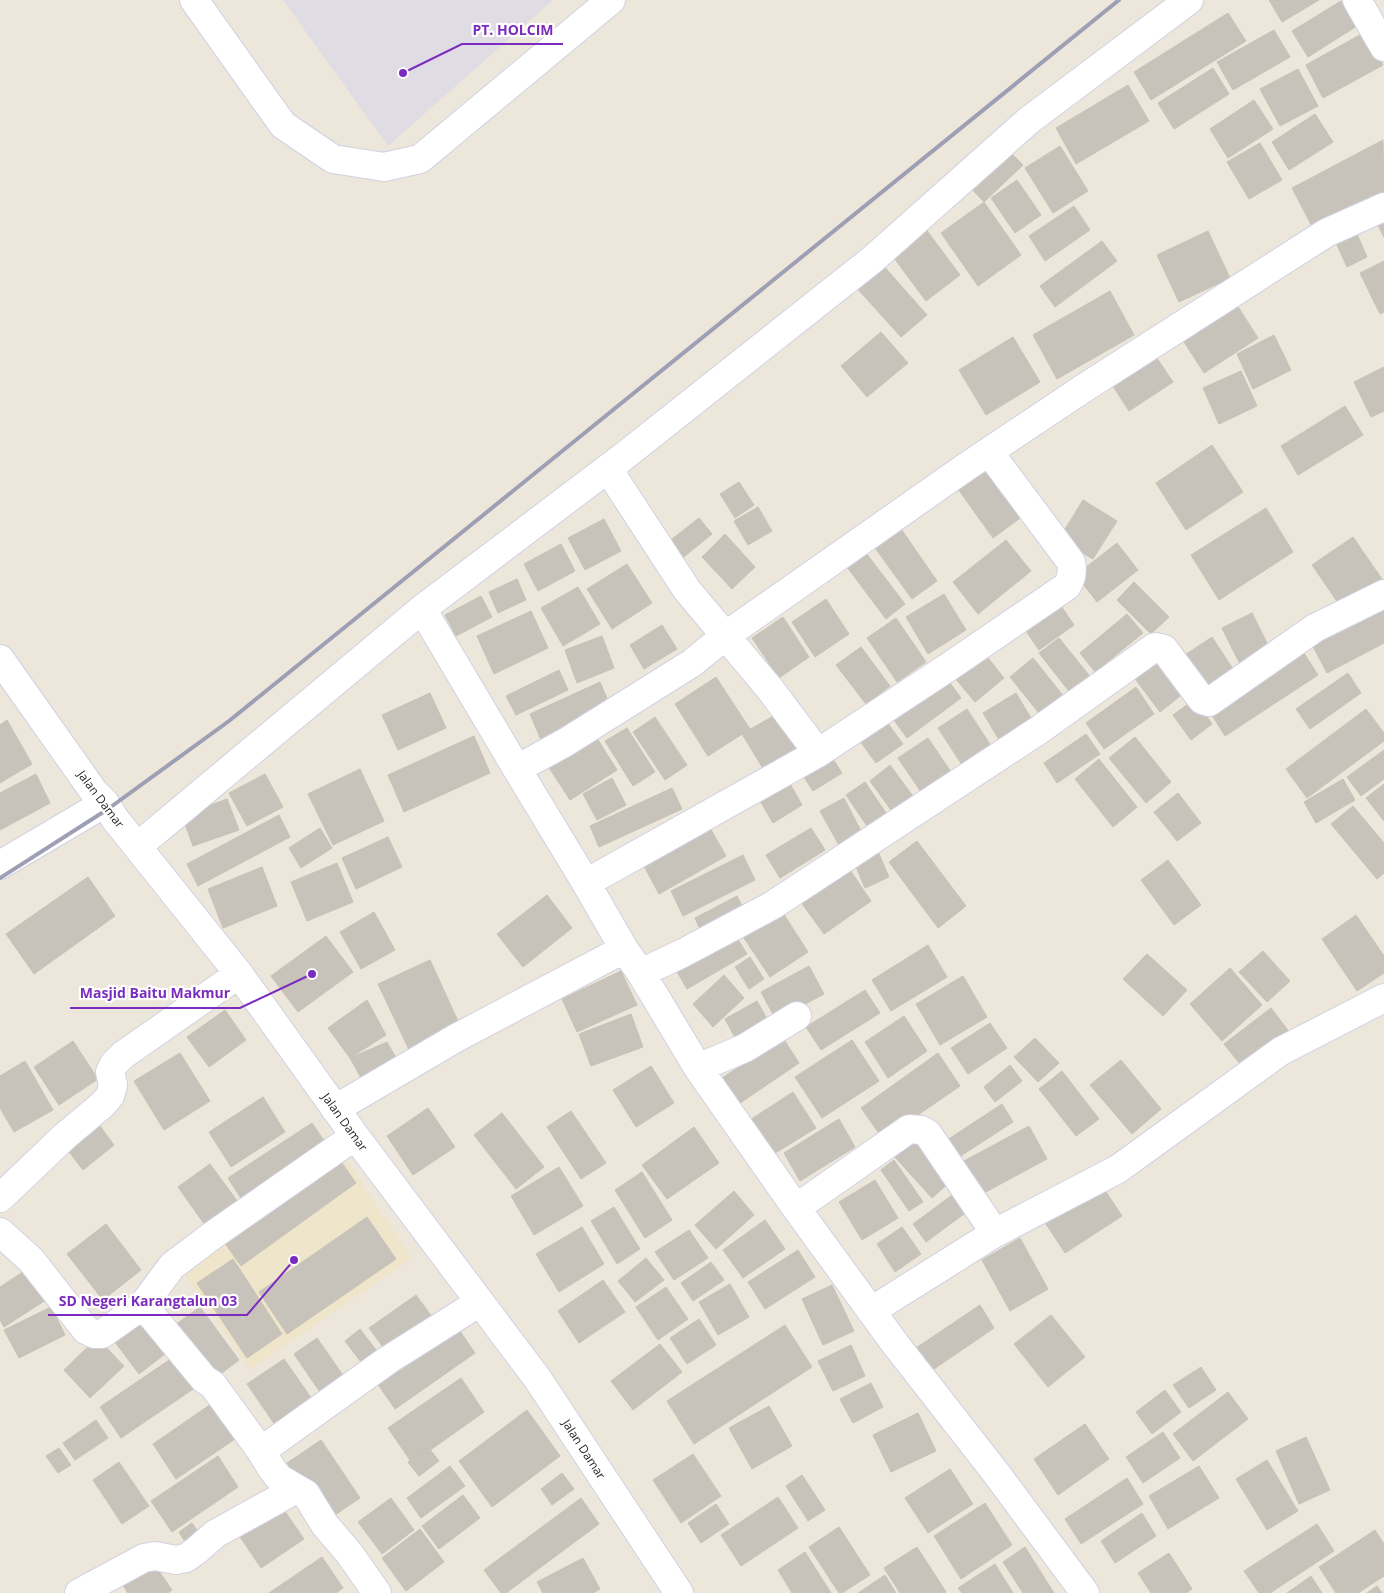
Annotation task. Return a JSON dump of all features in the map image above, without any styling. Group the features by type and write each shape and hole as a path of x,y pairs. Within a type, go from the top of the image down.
{"street":[{"path":"194,0 283,125 333,159 384,167 420,159 610,0"},
{"path":"138,846 422,609 608,469 873,259 1028,121 1189,0"},
{"path":"1357,0 1384,47"},
{"path":"517,769 566,742 692,663 725,636 1084,388 1326,233 1384,207"},
{"path":"586,883 818,753 1067,586 1071,580 1073,570 1071,562 989,452"},
{"path":"608,469 687,590 770,689 818,753"},
{"path":"641,973 683,953 773,904 1039,730 1155,647 1164,649 1202,700 1209,702 1315,628 1384,594"},
{"path":"422,609 624,949 641,973 698,1068 796,1208 896,1345 996,1473 1085,1593"},
{"name":"Jalan Damar","path":"0,659 94,792 105,803 115,819 239,974 335,1109 537,1378 679,1593"},
{"path":"0,864 105,803"},
{"path":"335,1109 456,1038 624,949"},
{"path":"0,1198 110,1096 113,1085 110,1072 114,1064 123,1055 239,974"},
{"path":"871,1311 995,1233 1118,1169 1280,1051 1384,998"},
{"path":"698,1068 745,1048 797,1016"},
{"path":"796,1208 909,1129 916,1129 928,1134 995,1233"},
{"path":"0,1232 31,1260 86,1330 94,1334 102,1334 143,1305 172,1266 213,1235 355,1136"},
{"path":"261,1450 388,1360 480,1302"},
{"path":"143,1305 204,1379 213,1385 261,1450 279,1478 306,1494 325,1525 349,1553 377,1593"},
{"path":"79,1593 144,1558 155,1556 176,1560 186,1558 215,1534 291,1492 299,1490"}],"shaded area":[{"path":"283,0 553,0 388,146"},
{"path":"340,1151 412,1258 250,1370 177,1263"}],"building":[{"path":"1269,0 1319,0 1282,22"},
{"path":"1341,1 1357,26 1308,57 1292,31"},
{"path":"1228,13 1246,41 1151,100 1134,72"},
{"path":"1274,30 1290,57 1233,90 1217,62"},
{"path":"1365,32 1383,65 1323,98 1306,65"},
{"path":"1213,68 1229,94 1174,129 1158,103"},
{"path":"1298,69 1318,106 1280,126 1260,89"},
{"path":"1128,85 1149,121 1076,164 1056,128"},
{"path":"1254,100 1273,129 1228,158 1210,129"},
{"path":"1315,114 1333,142 1289,170 1272,142"},
{"path":"1383,140 1384,195 1315,232 1292,188"},
{"path":"1260,143 1282,180 1249,199 1227,162"},
{"path":"1003,145 1023,165 984,202 965,182"},
{"path":"1060,146 1088,191 1053,213 1025,168"},
{"path":"1017,180 1041,215 1015,233 991,198"},
{"path":"984,202 1021,255 978,286 941,233"},
{"path":"1074,206 1090,230 1045,261 1029,236"},
{"path":"1384,218 1384,237 1376,221"},
{"path":"1353,225 1367,257 1347,267 1332,234"},
{"path":"925,228 960,275 926,301 891,254"},
{"path":"1208,231 1230,278 1179,302 1157,255"},
{"path":"1102,241 1117,261 1055,307 1040,286"},
{"path":"1384,261 1384,312 1380,314 1360,273"},
{"path":"881,263 927,315 901,337 855,286"},
{"path":"1110,291 1134,335 1057,379 1033,335"},
{"path":"1233,299 1258,338 1204,373 1179,334"},
{"path":"881,332 908,363 867,397 841,366"},
{"path":"1274,335 1291,370 1253,389 1237,354"},
{"path":"1013,337 1040,382 986,415 959,370"},
{"path":"1152,351 1173,382 1129,411 1109,380"},
{"path":"1384,367 1384,411 1371,417 1354,382"},
{"path":"1241,371 1257,406 1219,424 1203,388"},
{"path":"1345,406 1363,435 1298,475 1281,446"},
{"path":"1212,445 1243,492 1186,530 1156,483"},
{"path":"992,464 1027,513 993,538 958,489"},
{"path":"739,482 754,505 735,518 720,494"},
{"path":"1083,500 1117,521 1093,559 1059,539"},
{"path":"758,507 772,531 748,545 734,521"},
{"path":"1266,508 1293,552 1219,600 1191,555"},
{"path":"699,518 712,534 680,560 667,543"},
{"path":"604,519 621,551 585,570 568,538"},
{"path":"899,526 937,581 912,599 873,545"},
{"path":"725,534 755,567 732,589 702,557"},
{"path":"1353,537 1384,582 1343,610 1312,565"},
{"path":"1006,540 1031,571 978,614 953,582"},
{"path":"1117,543 1138,570 1097,602 1076,575"},
{"path":"561,544 575,571 538,591 524,564"},
{"path":"866,553 905,604 886,619 847,567"},
{"path":"627,564 652,603 612,629 587,589"},
{"path":"517,579 526,600 498,613 489,592"},
{"path":"1134,582 1169,617 1151,634 1117,600"},
{"path":"578,587 600,624 563,646 541,608"},
{"path":"944,594 966,630 928,654 906,617"},
{"path":"481,596 492,617 456,636 445,615"},
{"path":"826,599 849,634 815,657 792,622"},
{"path":"1057,600 1074,625 1039,650 1022,625"},
{"path":"1384,606 1384,643 1327,673 1308,637"},
{"path":"531,611 548,648 494,674 477,636"},
{"path":"1252,613 1274,657 1244,672 1222,628"},
{"path":"1127,614 1143,633 1095,672 1080,653"},
{"path":"783,617 809,657 779,678 752,638"},
{"path":"896,618 926,662 897,682 867,638"},
{"path":"662,625 677,649 644,669 630,645"},
{"path":"602,636 614,668 577,683 565,650"},
{"path":"1212,637 1239,678 1208,698 1182,657"},
{"path":"1059,638 1092,679 1072,695 1039,653"},
{"path":"861,647 890,686 866,704 836,665"},
{"path":"1300,647 1318,675 1225,736 1207,707"},
{"path":"980,648 1004,678 975,702 950,672"},
{"path":"1162,653 1189,689 1160,712 1133,676"},
{"path":"1033,658 1065,698 1042,717 1010,677"},
{"path":"559,670 568,690 516,715 506,696"},
{"path":"1348,673 1361,693 1310,729 1296,709"},
{"path":"945,676 961,698 907,738 891,716"},
{"path":"716,677 750,729 708,756 675,704"},
{"path":"600,682 611,708 541,740 530,714"},
{"path":"1136,687 1154,714 1104,749 1086,723"},
{"path":"430,693 446,728 398,750 382,715"},
{"path":"1016,693 1034,723 1001,743 983,713"},
{"path":"1195,699 1212,724 1191,740 1173,715"},
{"path":"967,709 993,749 964,768 938,728"},
{"path":"1366,709 1384,733 1384,741 1307,798 1286,769"},
{"path":"782,711 803,747 764,770 742,734"},
{"path":"655,717 687,765 665,780 633,732"},
{"path":"884,718 903,744 876,763 857,737"},
{"path":"7,720 32,764 0,783 0,725"},
{"path":"627,728 655,772 633,786 605,741"},
{"path":"1086,734 1100,754 1057,783 1044,763"},
{"path":"595,735 617,770 570,800 548,766"},
{"path":"474,736 490,773 404,812 388,775"},
{"path":"1135,737 1171,782 1146,803 1109,758"},
{"path":"928,738 951,772 921,792 898,758"},
{"path":"1384,750 1384,779 1361,796 1347,777"},
{"path":"831,756 842,773 813,791 802,774"},
{"path":"1099,759 1137,807 1113,827 1075,779"},
{"path":"890,765 915,799 894,814 870,781"},
{"path":"360,769 384,821 333,845 308,794"},
{"path":"784,773 802,805 773,823 755,792"},
{"path":"36,774 50,803 0,830 0,793"},
{"path":"265,774 283,807 247,826 229,793"},
{"path":"612,778 626,805 597,820 583,794"},
{"path":"1343,779 1355,800 1316,823 1304,802"},
{"path":"865,782 886,813 867,826 846,795"},
{"path":"1384,784 1384,821 1366,798"},
{"path":"672,788 682,809 599,847 590,826"},
{"path":"1178,793 1201,823 1177,841 1154,812"},
{"path":"844,798 863,835 840,847 820,811"},
{"path":"227,799 239,830 193,846 182,816"},
{"path":"1353,806 1384,843 1384,873 1377,879 1331,824"},
{"path":"279,815 290,837 198,886 187,864"},
{"path":"705,819 726,856 659,894 639,857"},
{"path":"320,828 332,848 301,868 289,848"},
{"path":"811,828 825,850 780,878 766,855"},
{"path":"388,837 402,867 356,889 342,858"},
{"path":"917,841 966,906 938,928 889,862"},
{"path":"876,847 889,877 865,888 852,857"},
{"path":"743,855 755,880 683,916 671,891"},
{"path":"1168,860 1201,905 1174,925 1141,880"},
{"path":"337,863 353,902 307,921 291,882"},
{"path":"846,864 871,901 824,934 798,898"},
{"path":"262,867 277,906 223,928 208,889"},
{"path":"88,877 115,916 34,974 6,934"},
{"path":"547,895 572,928 523,967 497,934"},
{"path":"737,896 746,914 703,936 695,918"},
{"path":"374,912 395,950 361,969 340,932"},
{"path":"783,913 808,952 770,977 744,938"},
{"path":"1356,915 1384,956 1384,973 1357,991 1322,939"},
{"path":"735,935 747,954 687,989 676,970"},
{"path":"326,936 353,972 298,1012 271,976"},
{"path":"928,945 947,977 891,1011 872,980"},
{"path":"1263,951 1290,981 1267,1002 1239,972"},
{"path":"1147,954 1187,990 1163,1016 1123,979"},
{"path":"750,957 764,979 749,989 735,967"},
{"path":"430,960 463,1032 412,1056 378,984"},
{"path":"809,966 824,994 776,1020 761,992"},
{"path":"1230,968 1262,1005 1222,1041 1190,1004"},
{"path":"621,971 637,1005 577,1032 562,999"},
{"path":"724,975 744,998 713,1027 693,1004"},
{"path":"963,976 987,1017 940,1045 916,1004"},
{"path":"865,990 880,1013 821,1050 806,1027"},
{"path":"367,1000 386,1035 350,1058 328,1028"},
{"path":"757,1001 770,1024 738,1043 725,1019"},
{"path":"1271,1008 1290,1033 1244,1069 1224,1044"},
{"path":"225,1010 246,1040 209,1067 187,1037"},
{"path":"631,1014 643,1047 591,1066 579,1034"},
{"path":"904,1016 927,1051 888,1078 865,1042"},
{"path":"990,1023 1007,1048 968,1074 951,1048"},
{"path":"783,1038 799,1063 730,1110 713,1084"},
{"path":"1035,1038 1059,1063 1038,1082 1014,1057"},
{"path":"852,1040 879,1081 822,1118 795,1077"},
{"path":"73,1041 98,1079 59,1105 34,1067"},
{"path":"387,1042 399,1063 365,1085 350,1058"},
{"path":"180,1053 210,1101 164,1130 134,1081"},
{"path":"938,1053 960,1086 883,1139 861,1108"},
{"path":"1121,1060 1161,1109 1132,1134 1090,1085"},
{"path":"25,1061 53,1110 14,1132 0,1108 0,1076"},
{"path":"1010,1065 1022,1081 995,1102 984,1087"},
{"path":"651,1066 674,1103 636,1127 613,1090"},
{"path":"1062,1071 1099,1119 1076,1136 1039,1089"},
{"path":"793,1092 816,1128 772,1155 750,1120"},
{"path":"263,1097 285,1132 231,1167 209,1132"},
{"path":"1002,1104 1013,1122 953,1161 941,1144"},
{"path":"428,1108 455,1147 413,1175 387,1136"},
{"path":"571,1111 606,1163 581,1179 547,1127"},
{"path":"502,1113 544,1167 516,1189 474,1135"},
{"path":"839,1119 855,1147 800,1181 784,1153"},
{"path":"97,1122 114,1145 83,1170 66,1148"},
{"path":"312,1123 327,1145 242,1200 228,1178"},
{"path":"1029,1126 1047,1159 982,1194 964,1161"},
{"path":"694,1127 719,1163 667,1199 642,1165"},
{"path":"915,1136 953,1179 932,1198 893,1155"},
{"path":"337,1156 356,1183 241,1266 222,1239"},
{"path":"894,1160 923,1202 909,1211 881,1170"},
{"path":"210,1164 238,1202 205,1225 178,1187"},
{"path":"559,1167 583,1206 534,1235 511,1196"},
{"path":"642,1172 672,1220 645,1238 615,1190"},
{"path":"875,1180 898,1218 862,1240 839,1202"},
{"path":"1102,1186 1122,1216 1065,1253 1046,1224"},
{"path":"959,1190 972,1208 926,1242 913,1224"},
{"path":"734,1191 754,1215 716,1249 695,1225"},
{"path":"614,1207 640,1249 617,1264 591,1221"},
{"path":"367,1217 396,1259 287,1334 259,1292"},
{"path":"765,1220 785,1249 743,1278 723,1250"},
{"path":"106,1224 141,1270 103,1300 67,1254"},
{"path":"582,1227 604,1264 559,1292 536,1254"},
{"path":"902,1227 921,1254 895,1272 877,1244"},
{"path":"689,1230 708,1258 674,1280 655,1252"},
{"path":"1020,1238 1048,1289 1010,1311 982,1260"},
{"path":"798,1250 815,1277 765,1309 748,1282"},
{"path":"646,1258 664,1280 635,1302 618,1281"},
{"path":"233,1259 282,1334 247,1358 197,1283"},
{"path":"711,1262 724,1280 693,1301 681,1283"},
{"path":"32,1266 52,1296 4,1327 0,1320 0,1287"},
{"path":"603,1280 625,1312 579,1343 558,1311"},
{"path":"730,1284 749,1317 718,1335 699,1302"},
{"path":"832,1285 854,1331 823,1345 802,1299"},
{"path":"666,1287 688,1319 658,1340 636,1307"},
{"path":"416,1295 435,1321 388,1354 369,1328"},
{"path":"980,1305 994,1328 931,1371 916,1348"},
{"path":"51,1307 65,1335 19,1358 4,1330"},
{"path":"200,1307 239,1360 214,1379 175,1325"},
{"path":"147,1311 174,1347 139,1374 112,1338"},
{"path":"1051,1315 1085,1357 1048,1387 1014,1344"},
{"path":"699,1319 716,1345 687,1364 670,1338"},
{"path":"455,1324 475,1353 395,1409 375,1380"},
{"path":"785,1325 812,1367 694,1444 667,1401"},
{"path":"360,1329 382,1358 367,1370 345,1341"},
{"path":"97,1338 124,1366 90,1398 64,1370"},
{"path":"317,1338 349,1384 326,1401 294,1354"},
{"path":"660,1344 682,1372 633,1410 611,1381"},
{"path":"851,1345 865,1376 833,1391 818,1361"},
{"path":"181,1352 202,1383 121,1438 100,1407"},
{"path":"284,1359 319,1409 282,1435 247,1384"},
{"path":"1201,1367 1216,1390 1189,1408 1173,1385"},
{"path":"461,1378 484,1412 412,1463 388,1428"},
{"path":"871,1383 883,1407 853,1423 840,1399"},
{"path":"1165,1390 1181,1412 1152,1434 1136,1412"},
{"path":"1228,1392 1248,1419 1193,1461 1173,1434"},
{"path":"217,1400 241,1435 176,1479 153,1444"},
{"path":"769,1406 792,1446 752,1469 729,1428"},
{"path":"527,1410 560,1456 492,1507 459,1461"},
{"path":"918,1413 936,1451 891,1472 873,1435"},
{"path":"96,1420 108,1438 75,1460 63,1443"},
{"path":"1085,1424 1109,1459 1058,1495 1034,1459"},
{"path":"1163,1432 1180,1458 1143,1483 1126,1457"},
{"path":"1306,1437 1330,1490 1299,1504 1276,1451"},
{"path":"321,1440 360,1498 326,1521 287,1463"},
{"path":"428,1447 439,1461 419,1476 408,1462"},
{"path":"59,1448 71,1465 58,1473 46,1456"},
{"path":"693,1454 721,1496 681,1523 653,1480"},
{"path":"218,1456 238,1487 172,1532 151,1501"},
{"path":"1267,1460 1298,1511 1267,1530 1236,1479"},
{"path":"119,1462 149,1506 122,1524 93,1480"},
{"path":"450,1466 465,1486 421,1518 407,1498"},
{"path":"1199,1466 1219,1498 1168,1529 1149,1496"},
{"path":"950,1469 973,1504 928,1533 905,1498"},
{"path":"562,1473 574,1489 552,1505 541,1489"},
{"path":"802,1475 825,1510 808,1521 786,1486"},
{"path":"1127,1478 1143,1504 1081,1544 1065,1519"},
{"path":"463,1495 480,1518 439,1549 422,1526"},
{"path":"778,1497 798,1528 741,1566 721,1535"},
{"path":"391,1498 414,1530 382,1554 358,1522"},
{"path":"581,1498 599,1524 506,1593 501,1593 484,1570"},
{"path":"278,1501 304,1539 261,1568 236,1531"},
{"path":"985,1503 1012,1545 961,1579 934,1536"},
{"path":"716,1504 729,1524 701,1543 688,1523"},
{"path":"1142,1513 1156,1536 1115,1563 1101,1541"},
{"path":"192,1523 201,1536 187,1545 179,1532"},
{"path":"1317,1524 1334,1551 1270,1593 1259,1593 1244,1571"},
{"path":"839,1527 870,1575 842,1593 839,1593 809,1547"},
{"path":"420,1529 444,1562 406,1591 382,1558"},
{"path":"1375,1530 1384,1544 1384,1576 1358,1593 1336,1593 1319,1567"},
{"path":"917,1547 946,1592 900,1593 884,1568"},
{"path":"1025,1547 1054,1593 1023,1593 1003,1562"},
{"path":"805,1552 831,1593 792,1593 778,1570"},
{"path":"1169,1553 1192,1589 1186,1593 1151,1593 1138,1573"},
{"path":"322,1557 343,1588 336,1593 269,1593"},
{"path":"583,1558 600,1589 593,1593 543,1593 537,1582"},
{"path":"152,1561 172,1590 168,1593 128,1593 121,1582"},
{"path":"995,1564 1013,1593 962,1593 958,1588"},
{"path":"885,1575 896,1593 858,1593"},
{"path":"1311,1576 1322,1593 1287,1593"},
{"path":"1377,1586 1382,1593 1367,1593"}],"railway":[{"path":"0,878 108,809 229,721 1119,0"}],"place":[{"name":"PT. HOLCIM","path":"403,73"},
{"name":"Masjid Baitu Makmur","path":"312,974"},
{"name":"SD Negeri Karangtalun 03","path":"294,1260"}]}
